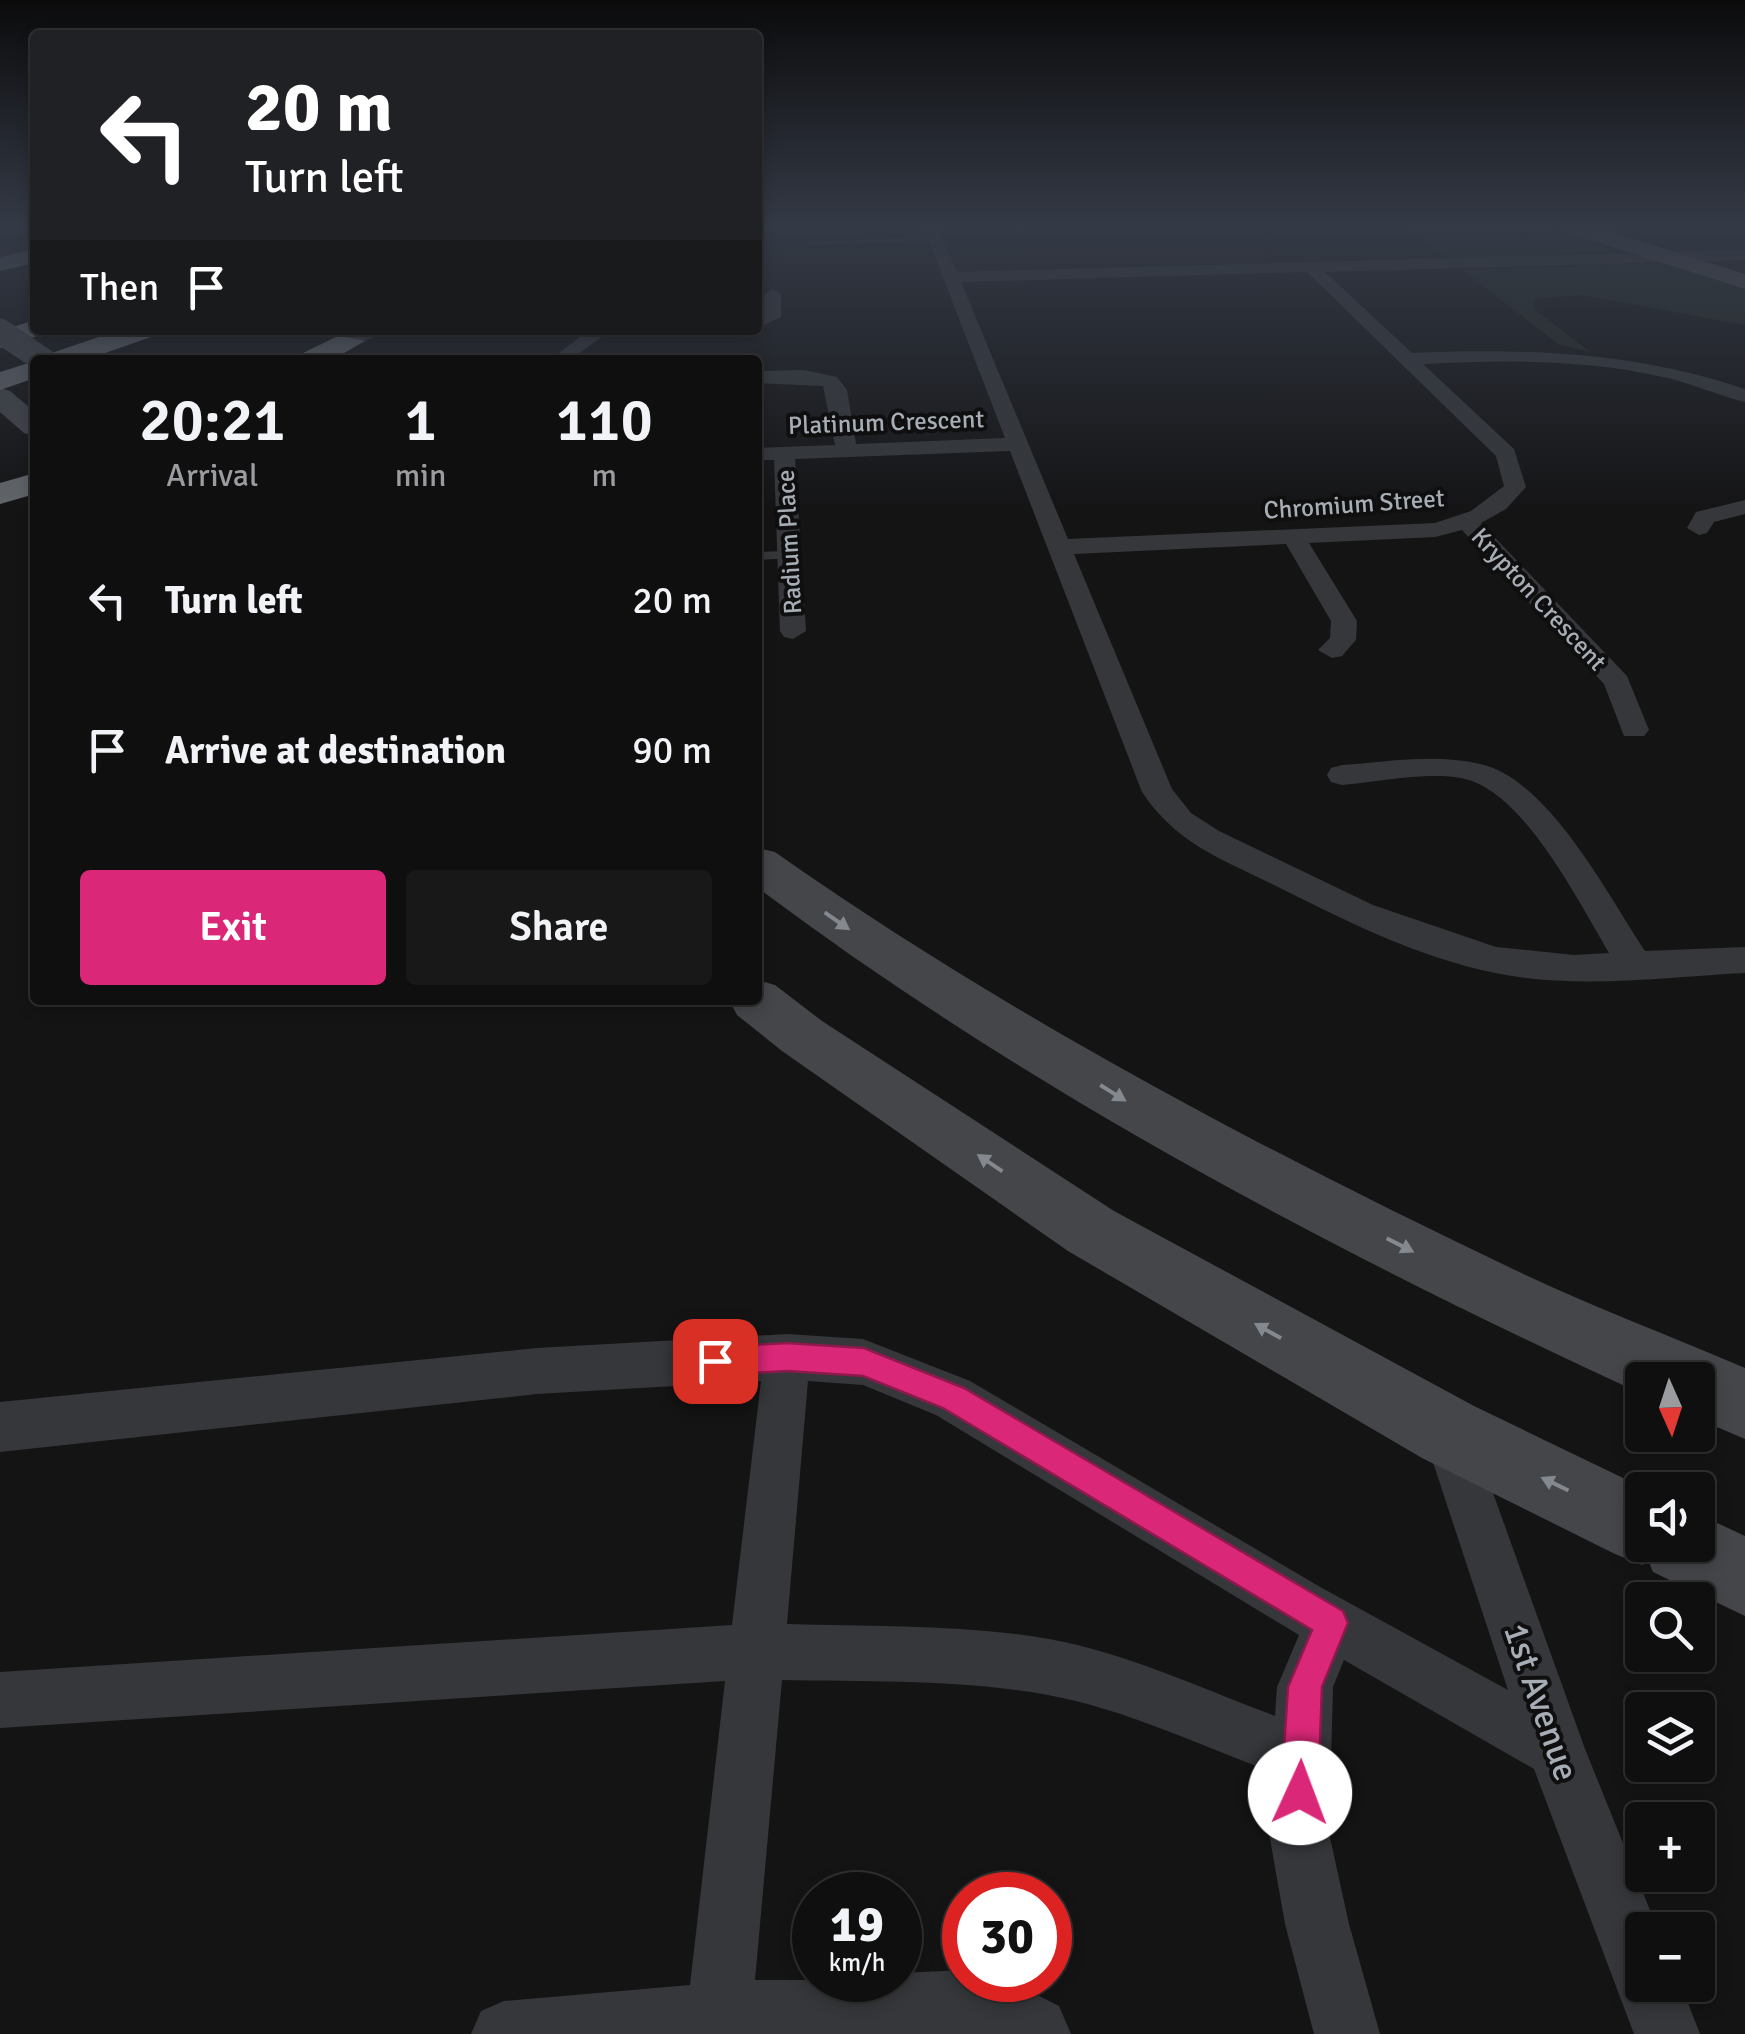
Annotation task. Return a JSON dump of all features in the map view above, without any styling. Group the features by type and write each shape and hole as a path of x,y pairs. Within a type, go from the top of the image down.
{"highway":[{"path":"0,340 30,330"},
{"path":"73,355 131,335"},
{"path":"321,355 361,335"},
{"path":"2,393 30,372"},
{"path":"0,494 30,485"},
{"path":"0,506 30,504"}],"main road":[{"path":"0,331 36,355"},
{"path":"2,393 30,422"},
{"path":"762,867 845,926 1152,1118 1494,1293 1649,1362"},
{"path":"762,1005 802,1036 1092,1231 1448,1432 1625,1519"},
{"path":"1715,1391 1745,1404"},
{"path":"1715,1562 1745,1577"}],"street":[{"path":"970,323 1152,779 1180,820 1208,838 1361,914 1496,960 1534,966 1636,968 1745,960"},
{"name":"Chromium Street","path":"1060,548 1435,530 1498,508 1515,487 1506,454 1371,323"},
{"path":"565,355 595,335"},
{"path":"1410,359 1569,356 1674,376 1745,396"},
{"path":"762,377 804,376 830,381 838,390 846,450"},
{"name":"Platinum Crescent","path":"762,454 1016,444"},
{"name":"Radium Place","path":"784,454 793,631"},
{"path":"1699,528 1704,517 1745,507"},
{"name":"Krypton Crescent","path":"1467,522 1617,682 1634,730"},
{"path":"1294,537 1344,621 1342,640 1332,650"},
{"path":"1342,775 1464,770 1501,782 1538,819 1636,968"},
{"path":"0,1428 537,1371 787,1357 864,1362 954,1398 1331,1623 1556,1749"},
{"path":"718,2024 787,1357"},
{"name":"1st Avenue","path":"1448,1432 1556,1749 1625,1926"},
{"path":"1331,1623 1305,1687 1299,1833 1317,1924 1348,2034"},
{"path":"0,1700 757,1650 989,1658 1054,1668 1128,1690 1300,1754"},
{"path":"504,2034 718,2024 982,2002 1036,2029 1038,2034"},
{"path":"1655,2002 1668,2034"}],"lane":[{"path":"762,556 789,556"}],"shaded area":[{"path":"1531,323 1552,323 1590,352 1558,344"}],"route":[{"path":"715,1361 787,1357 864,1362 954,1398 1331,1623 1305,1687 1300,1793"}]}
